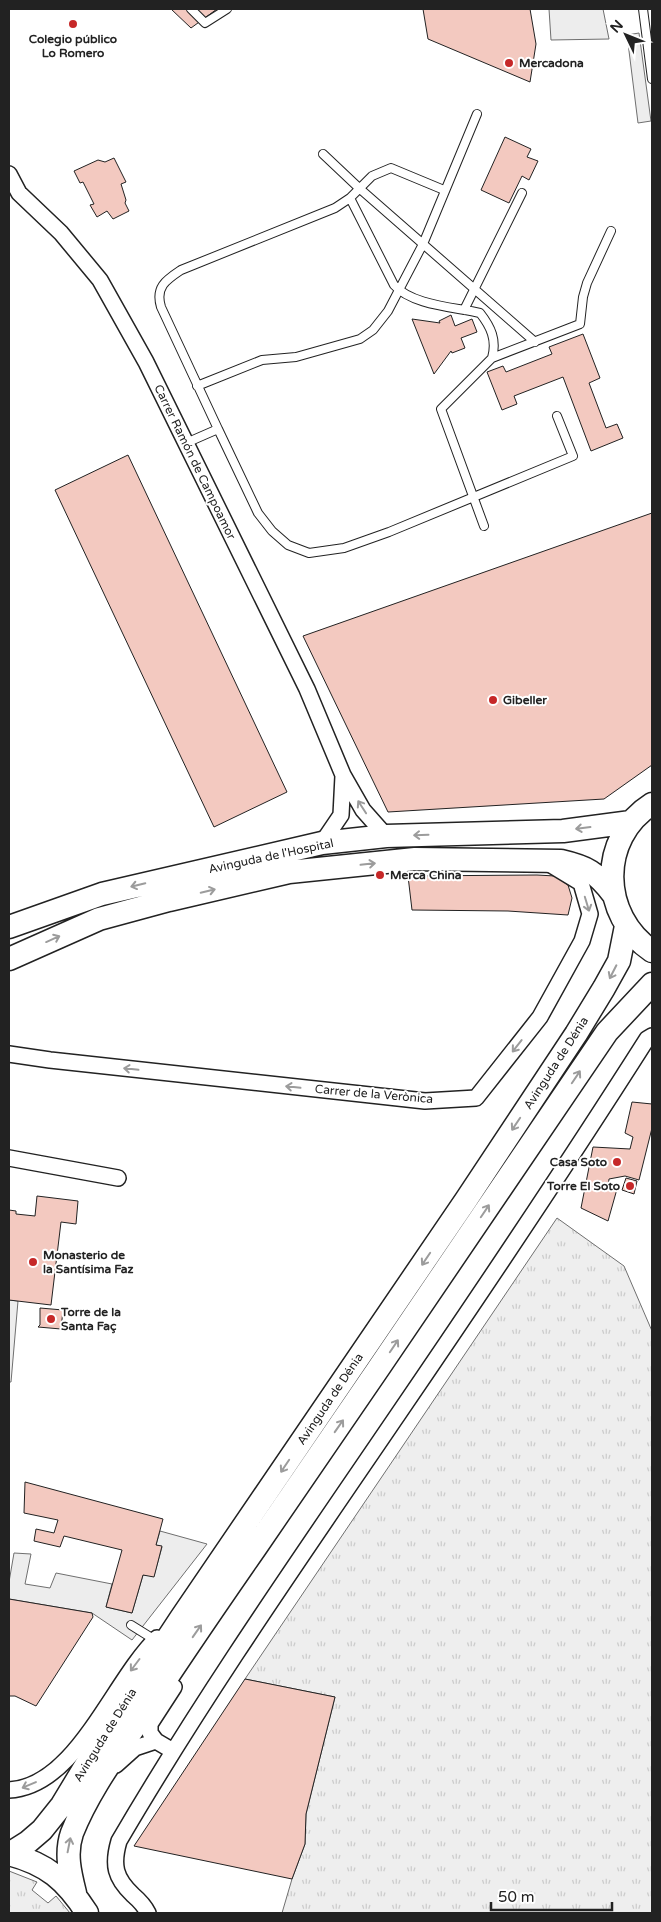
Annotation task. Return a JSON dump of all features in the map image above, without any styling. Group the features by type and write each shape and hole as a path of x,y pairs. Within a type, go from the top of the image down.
{"main road":[{"path":"652,804 631,822 618,844 612,868 613,894 626,926 634,936 652,951"},
{"name":"Avinguda de l'Hospital","path":"9,927 102,894 322,843 386,836 563,831 631,822"},
{"name":"Avinguda de l'Hospital","path":"9,959 99,919 169,900 289,872 415,859 560,861 581,866 601,878 613,894"},
{"name":"Avinguda de Dénia","path":"9,1854 42,1830 62,1805 106,1732 181,1618 466,1200 576,1034 604,988 619,960 626,926"},
{"name":"Avinguda de Dénia","path":"75,1893 68,1853 71,1836 77,1821 104,1772 182,1654 607,1032 652,984"},
{"path":"9,1854 24,1858 52,1872 75,1893 87,1913"}],"street":[{"name":"Carrer Ramón de Campoamor","path":"9,174 14,195 61,233 100,280 146,362 186,443 307,689 343,774 363,810 386,836"},
{"name":"Carrer Ramón de Campoamor","path":"322,843 341,816 343,774"},
{"name":"Carrer de la Verònica","path":"9,1054 425,1101 476,1098 540,1017 582,941 590,914 580,883 543,860"},
{"path":"148,1913 145,1906 123,1885 116,1870 115,1856 118,1841 173,1751 313,1538 414,1392 647,1040 652,1036"},
{"path":"9,1158 118,1178"},
{"path":"9,1790 26,1788 58,1769 65,1762 155,1640 181,1618"},
{"path":"173,1751 156,1740 150,1733 150,1724 175,1685 182,1654"},
{"path":"104,1772 121,1762 134,1748 156,1740"}],"lane":[{"path":"191,9 204,23 226,9"},
{"path":"643,9 652,79"},
{"path":"197,386 262,360 296,357 360,339 373,330 382,320 399,291 423,244 477,114"},
{"path":"323,154 359,188 535,342"},
{"path":"444,190 392,168 372,176 350,198 335,208 181,270 168,279 160,290 158,297 197,386 258,513 272,531 288,545 309,553 344,548 389,532 573,456 557,416"},
{"path":"464,310 522,193"},
{"path":"350,198 394,285 399,291 418,301 480,313 493,332 494,350 492,358"},
{"path":"484,526 441,409 492,358 580,324 583,297 587,283 611,232"},
{"path":"186,443 218,429"},
{"path":"131,1625 155,1640"}],"green space":[{"path":"557,1218 624,1266 652,1331 652,1913 282,1913 305,1844 306,1814 335,1697 245,1679"},
{"path":"9,1871 37,1882 32,1890 48,1903 56,1896 70,1913 9,1913"}],"shaded area":[{"path":"549,9 603,9 609,39 551,40"},
{"path":"639,33 651,121 638,123 627,35"},
{"path":"9,1300 18,1301 11,1382 9,1382"},
{"path":"160,1531 207,1544 132,1640 92,1613 9,1599 9,1582 14,1553 31,1554 25,1584 50,1588 56,1573 112,1584 106,1607 132,1613 143,1575 154,1576 162,1547 156,1545"}],"building":[{"path":"171,9 217,9 191,28"},
{"name":"Mercadona","path":"423,9 530,9 536,44 530,82 428,39"},
{"path":"505,137 531,149 527,157 538,161 529,180 522,176 509,203 481,190"},
{"path":"114,158 126,182 121,184 126,200 125,203 129,211 113,219 107,211 97,217 90,205 94,204 83,182 80,183 74,171 98,160 105,162"},
{"path":"451,315 455,326 472,319 477,332 461,338 465,348 452,353 451,351 434,374 412,319 440,323 439,321"},
{"path":"583,334 600,378 589,383 606,428 617,424 623,438 591,451 563,377 514,396 517,404 502,410 487,372 503,366 506,372 552,354 549,347"},
{"path":"128,455 287,792 214,827 55,490"},
{"name":"Gibeller","path":"652,513 652,765 604,799 388,812 303,636"},
{"path":"408,876 555,876 568,885 572,898 568,915 508,911 412,910"},
{"name":"Casa Soto","path":"632,1102 652,1104 652,1128 639,1180 625,1176 609,1179 608,1187 617,1189 608,1221 581,1208 593,1147 630,1149 633,1137 625,1133"},
{"name":"Torre El Soto","path":"626,1178 637,1181 634,1194 622,1190"},
{"name":"Monasterio de la Santísima Faz","path":"37,1196 78,1201 76,1224 61,1222 51,1305 9,1300 9,1210 16,1211 16,1214 35,1216"},
{"name":"Torre de la Santa Faç","path":"40,1308 63,1310 61,1329 38,1327 40,1325"},
{"path":"25,1482 163,1519 156,1545 162,1546 154,1577 143,1575 132,1613 106,1607 122,1550 64,1536 60,1547 34,1541 36,1529 54,1533 58,1520 24,1513"},
{"path":"9,1599 92,1613 93,1617 36,1706 15,1696 9,1696"},
{"path":"245,1679 335,1697 306,1814 305,1844 292,1879 134,1846"}],"place":[{"name":"Colegio público Lo Romero","path":"73,24"},
{"name":"Mercadona","path":"509,63"},
{"name":"Gibeller","path":"493,700"},
{"name":"Merca China","path":"380,875"},
{"name":"Casa Soto","path":"617,1162"},
{"name":"Torre El Soto","path":"630,1186"},
{"name":"Monasterio de la Santísima Faz","path":"33,1262"},
{"name":"Torre de la Santa Faç","path":"51,1319"}]}
